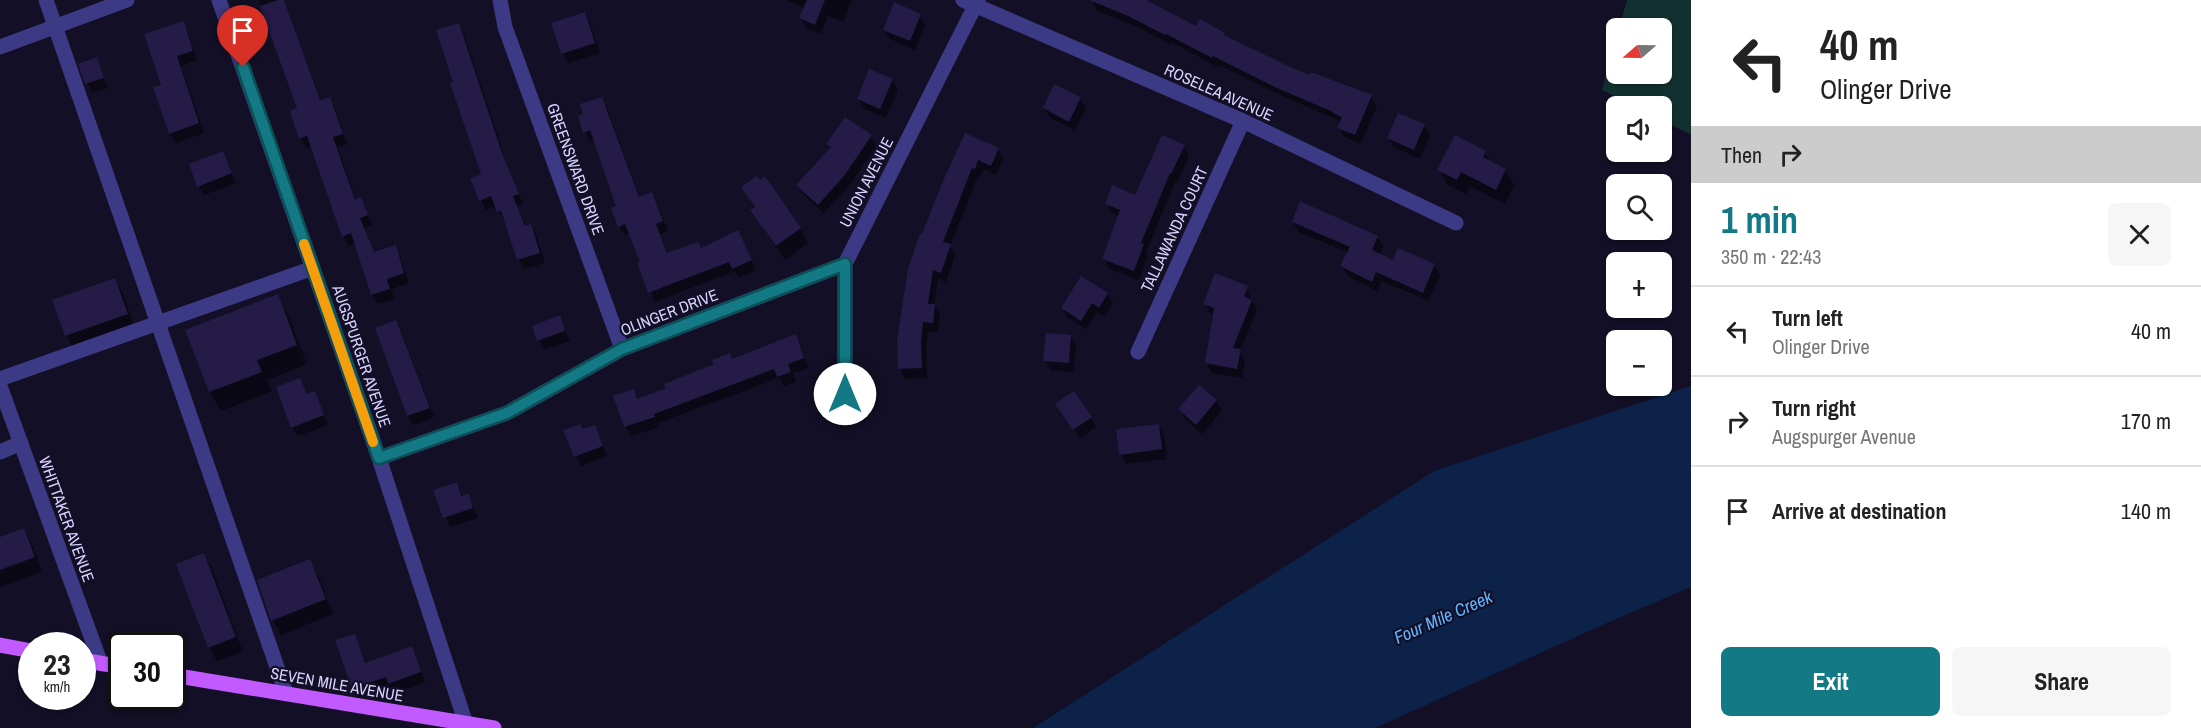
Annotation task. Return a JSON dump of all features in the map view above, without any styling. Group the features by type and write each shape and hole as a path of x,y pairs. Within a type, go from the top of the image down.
{"main road":[{"path":"0,645 18,648"},
{"path":"96,662 108,664"},
{"name":"SEVEN MILE AVENUE","path":"186,677 495,728"}],"street":[{"path":"46,0 286,693"},
{"path":"0,47 127,0"},
{"name":"AUGSPURGER AVENUE","path":"219,0 379,458 466,724"},
{"name":"GREENSWARD DRIVE","path":"500,0 505,27 622,349"},
{"name":"ROSELEA AVENUE","path":"972,2 1243,121 1456,223"},
{"name":"UNION AVENUE","path":"845,394 845,264 972,2"},
{"name":"TALLAWANDA COURT","path":"1138,352 1243,121"},
{"name":"OLINGER DRIVE","path":"379,458 507,413 622,349 845,264"},
{"path":"0,379 312,268"},
{"name":"WHITTAKER AVENUE","path":"0,386 101,663"},
{"path":"0,452 21,442"}],"green space":[{"path":"1627,0 1691,0 1691,135 1672,125 1672,96 1614,96 1602,90 1606,75 1606,84 1672,84 1672,18 1622,18"}],"water":[{"name":"Four Mile Creek","path":"1691,386 1691,587 1375,728 1033,728 1434,471 1661,396 1672,396 1672,392"}],"building":[{"path":"284,0 320,100 330,97 343,134 333,137 355,200 361,197 368,215 360,218 374,252 396,245 404,273 387,279 390,289 371,295 351,233 342,237 307,136 299,139 290,111 297,108 260,6"},
{"path":"807,0 825,0 815,25 799,18"},
{"path":"1089,0 1146,0 1196,26 1200,19 1225,33 1224,35 1309,75 1311,72 1372,95 1355,135 1337,128 1342,117 1333,112"},
{"path":"894,2 921,14 910,41 883,30"},
{"path":"585,12 595,43 561,54 551,23"},
{"path":"184,21 193,51 177,56 199,123 169,134 153,87 161,85 144,34"},
{"path":"459,23 501,150 519,194 513,196 525,226 531,224 540,253 517,260 501,211 497,212 491,196 479,201 470,178 481,174 450,83 453,82 436,30"},
{"path":"97,57 104,78 85,84 78,64"},
{"path":"869,69 893,79 880,109 857,99"},
{"path":"1054,84 1081,97 1069,122 1043,108"},
{"path":"602,97 639,197 652,192 663,221 656,224 667,253 698,242 701,248 738,230 752,260 732,269 729,262 648,293 637,263 640,262 625,224 618,227 611,208 616,206 590,130 583,133 578,116 583,114 580,104"},
{"path":"1398,113 1425,124 1414,150 1387,138"},
{"path":"845,117 872,135 844,176 818,205 796,185 831,147 826,144"},
{"path":"965,133 999,148 991,166 978,160 975,169 972,168 943,242 951,244 941,273 933,270 928,304 935,304 933,323 923,322 922,368 898,369 897,340 908,269 920,234 922,234"},
{"path":"1162,135 1185,145 1170,173 1141,243 1144,244 1134,271 1102,259 1120,210 1105,204 1112,185 1135,195"},
{"path":"1455,135 1486,151 1483,157 1506,169 1496,190 1461,172 1457,180 1437,170"},
{"path":"223,151 232,173 197,187 189,164"},
{"path":"757,176 760,180 765,176 801,228 776,246 750,210 755,207 741,187"},
{"path":"1300,201 1378,236 1372,250 1393,260 1398,248 1435,264 1423,293 1376,272 1372,282 1340,266 1350,247 1292,222"},
{"path":"1215,273 1248,286 1244,296 1252,300 1233,348 1241,349 1237,369 1205,363 1214,308 1203,304"},
{"path":"1081,276 1108,293 1099,308 1092,303 1081,321 1061,308"},
{"path":"115,278 128,314 65,336 52,300"},
{"path":"278,294 297,345 257,360 262,372 209,392 185,330"},
{"path":"560,315 565,331 537,341 532,326"},
{"path":"396,320 430,408 407,416 375,328"},
{"path":"1046,333 1071,335 1069,363 1043,361"},
{"path":"796,334 804,358 788,364 791,372 777,377 774,369 654,414 655,417 624,427 613,396 634,389 637,399 666,388 664,384 714,364 712,360 730,353 732,359"},
{"path":"300,378 307,394 315,391 324,415 291,428 276,387"},
{"path":"1199,385 1217,400 1196,425 1178,409"},
{"path":"1074,391 1092,417 1073,430 1055,404"},
{"path":"580,424 583,429 595,425 603,446 574,457 563,430"},
{"path":"1159,424 1162,449 1119,455 1116,429"},
{"path":"457,482 461,496 469,494 473,508 443,518 433,490"},
{"path":"24,528 35,557 0,570 0,537"},
{"path":"204,553 236,637 208,648 176,564"},
{"path":"310,559 326,599 271,621 257,580"},
{"path":"355,634 365,663 412,646 421,672 388,684 386,677 352,689 335,640"}],"slow traffic":[{"path":"304,244 373,442"}],"route":[{"path":"243,67 379,458 507,413 622,349 845,264 845,394"}]}
